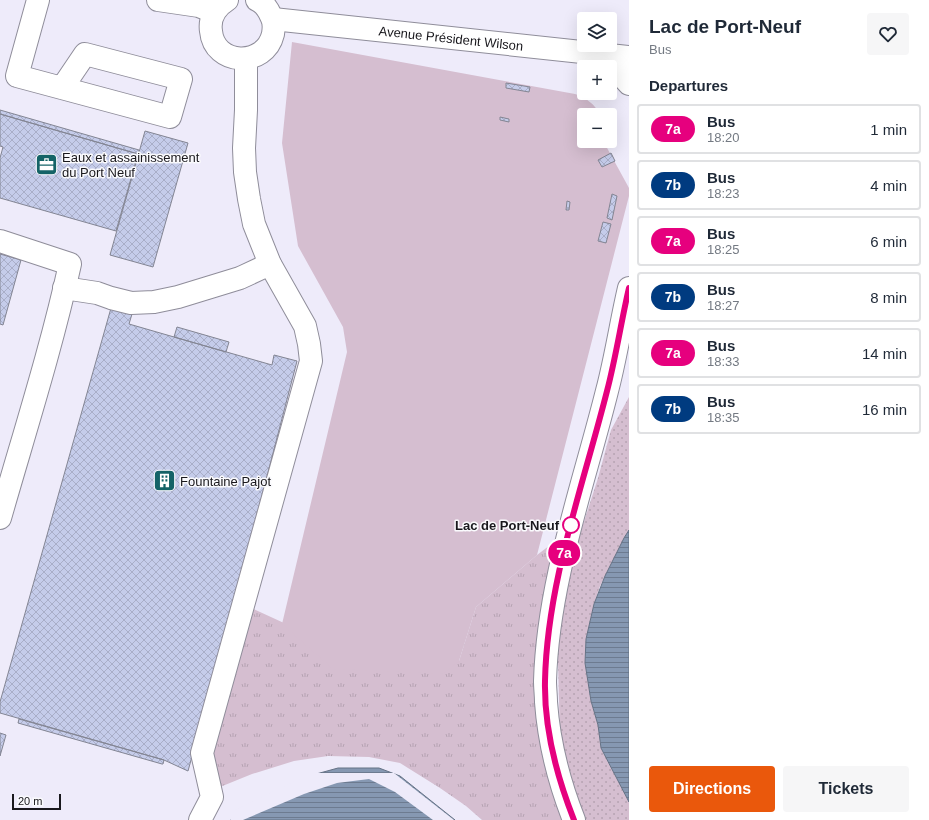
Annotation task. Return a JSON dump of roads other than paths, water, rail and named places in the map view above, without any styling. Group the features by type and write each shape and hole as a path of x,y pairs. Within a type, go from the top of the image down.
{"street":[{"path":"38,0 17,76 170,117 181,79 85,54 62,88"},
{"path":"158,0 198,6 220,6 211,22 210,31 213,41 219,49 236,59 246,59 256,56 265,49 271,40 274,30 272,19 268,9 258,0"},
{"name":"Avenue Président Wilson","path":"272,19 577,50"},
{"path":"592,52 620,74 629,84"},
{"name":"Avenue Président Wilson","path":"592,52 629,57"},
{"path":"200,820 212,797 202,753 310,361 310,344 305,326 270,264 254,224 245,172 244,148 246,59"},
{"path":"0,241 70,264 45,361 0,518"},
{"path":"64,288 97,293 131,303 154,302 178,297 240,278 270,264"},
{"path":"574,820 564,794 555,763 547,718 545,682 548,642 556,587 578,495 608,390 627,313 629,288"},
{"path":"608,390 629,370"}],"water":[{"path":"629,530 629,802 601,748 598,725 591,701 585,663 586,639 594,604 605,576"},
{"path":"338,768 379,768 400,776 455,820 230,820 309,776"}],"place":[{"name":"Eaux et assainissement du Port Neuf","path":"46,164"},
{"name":"Fountaine Pajot","path":"164,481"},
{"name":"Lac de Port-Neuf","path":"571,525"}]}
